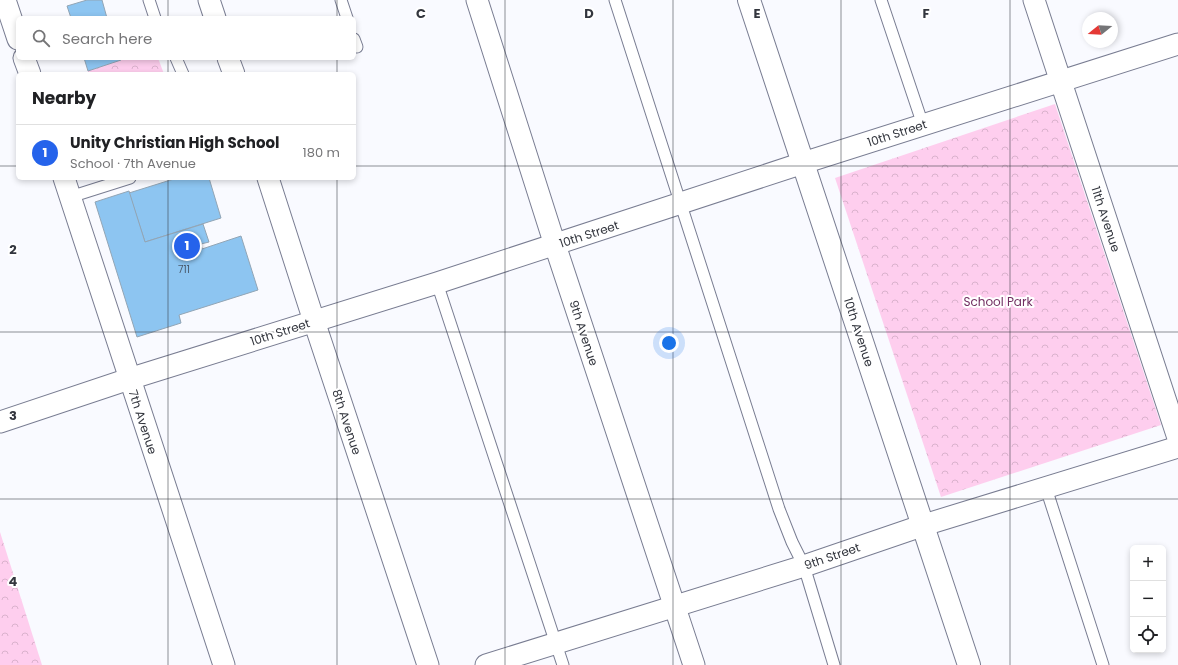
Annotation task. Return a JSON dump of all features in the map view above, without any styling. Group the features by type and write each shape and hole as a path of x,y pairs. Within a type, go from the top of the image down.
{"street":[{"path":"5,0 16,33"},
{"path":"209,0 214,16"},
{"name":"9th Avenue","path":"477,0 694,665"},
{"name":"10th Avenue","path":"749,0 924,525 969,665"},
{"name":"11th Avenue","path":"1034,0 1178,438"},
{"name":"10th Street","path":"0,422 129,379 556,245 803,163 1178,44"},
{"path":"25,60 29,72"},
{"path":"229,60 233,72"},
{"name":"8th Avenue","path":"269,180 428,665"},
{"name":"7th Avenue","path":"67,187 224,665"},
{"name":"9th Street","path":"486,665 804,566 924,525 1178,447"}],"lane":[{"path":"149,0 154,16"},
{"path":"341,0 346,16"},
{"path":"615,0 631,45 779,509 792,542 804,566 834,665"},
{"path":"881,0 923,125"},
{"path":"177,60 182,72"},
{"path":"67,187 116,180"},
{"path":"437,283 563,665"},
{"path":"1046,488 1104,665"}],"green space":[{"path":"121,60 159,60 163,72 88,72"},
{"name":"School Park","path":"1055,104 1161,425 941,497 835,178"},
{"path":"0,532 42,665 0,665"}],"building":[{"path":"87,0 102,0 106,16 70,16 67,6"},
{"path":"85,60 121,60 88,71"},
{"path":"171,180 210,180 221,218 145,242 129,193"},
{"path":"129,191 145,242 203,224 209,242 201,244 202,249 241,236 258,290 179,315 181,323 137,337 95,202"}],"place":[{"name":"Unity Christian High School","path":"187,246"}]}
